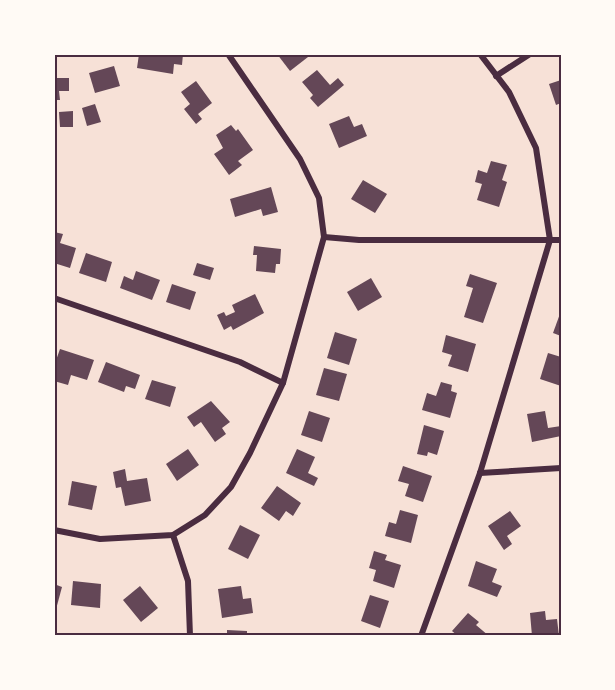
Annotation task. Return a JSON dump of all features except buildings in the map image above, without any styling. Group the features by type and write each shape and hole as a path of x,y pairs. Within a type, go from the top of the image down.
{"street":[{"path":"54,530 99,539 173,535 205,515 231,487 283,383 324,237 319,198 300,159 228,54"},
{"path":"420,636 480,473 550,240 536,148 508,92 480,54"},
{"path":"496,76 530,54"},
{"path":"324,237 359,240 561,240"},
{"path":"54,298 240,362 283,383"},
{"path":"480,473 561,468"},
{"path":"173,535 188,581 190,636"}]}
